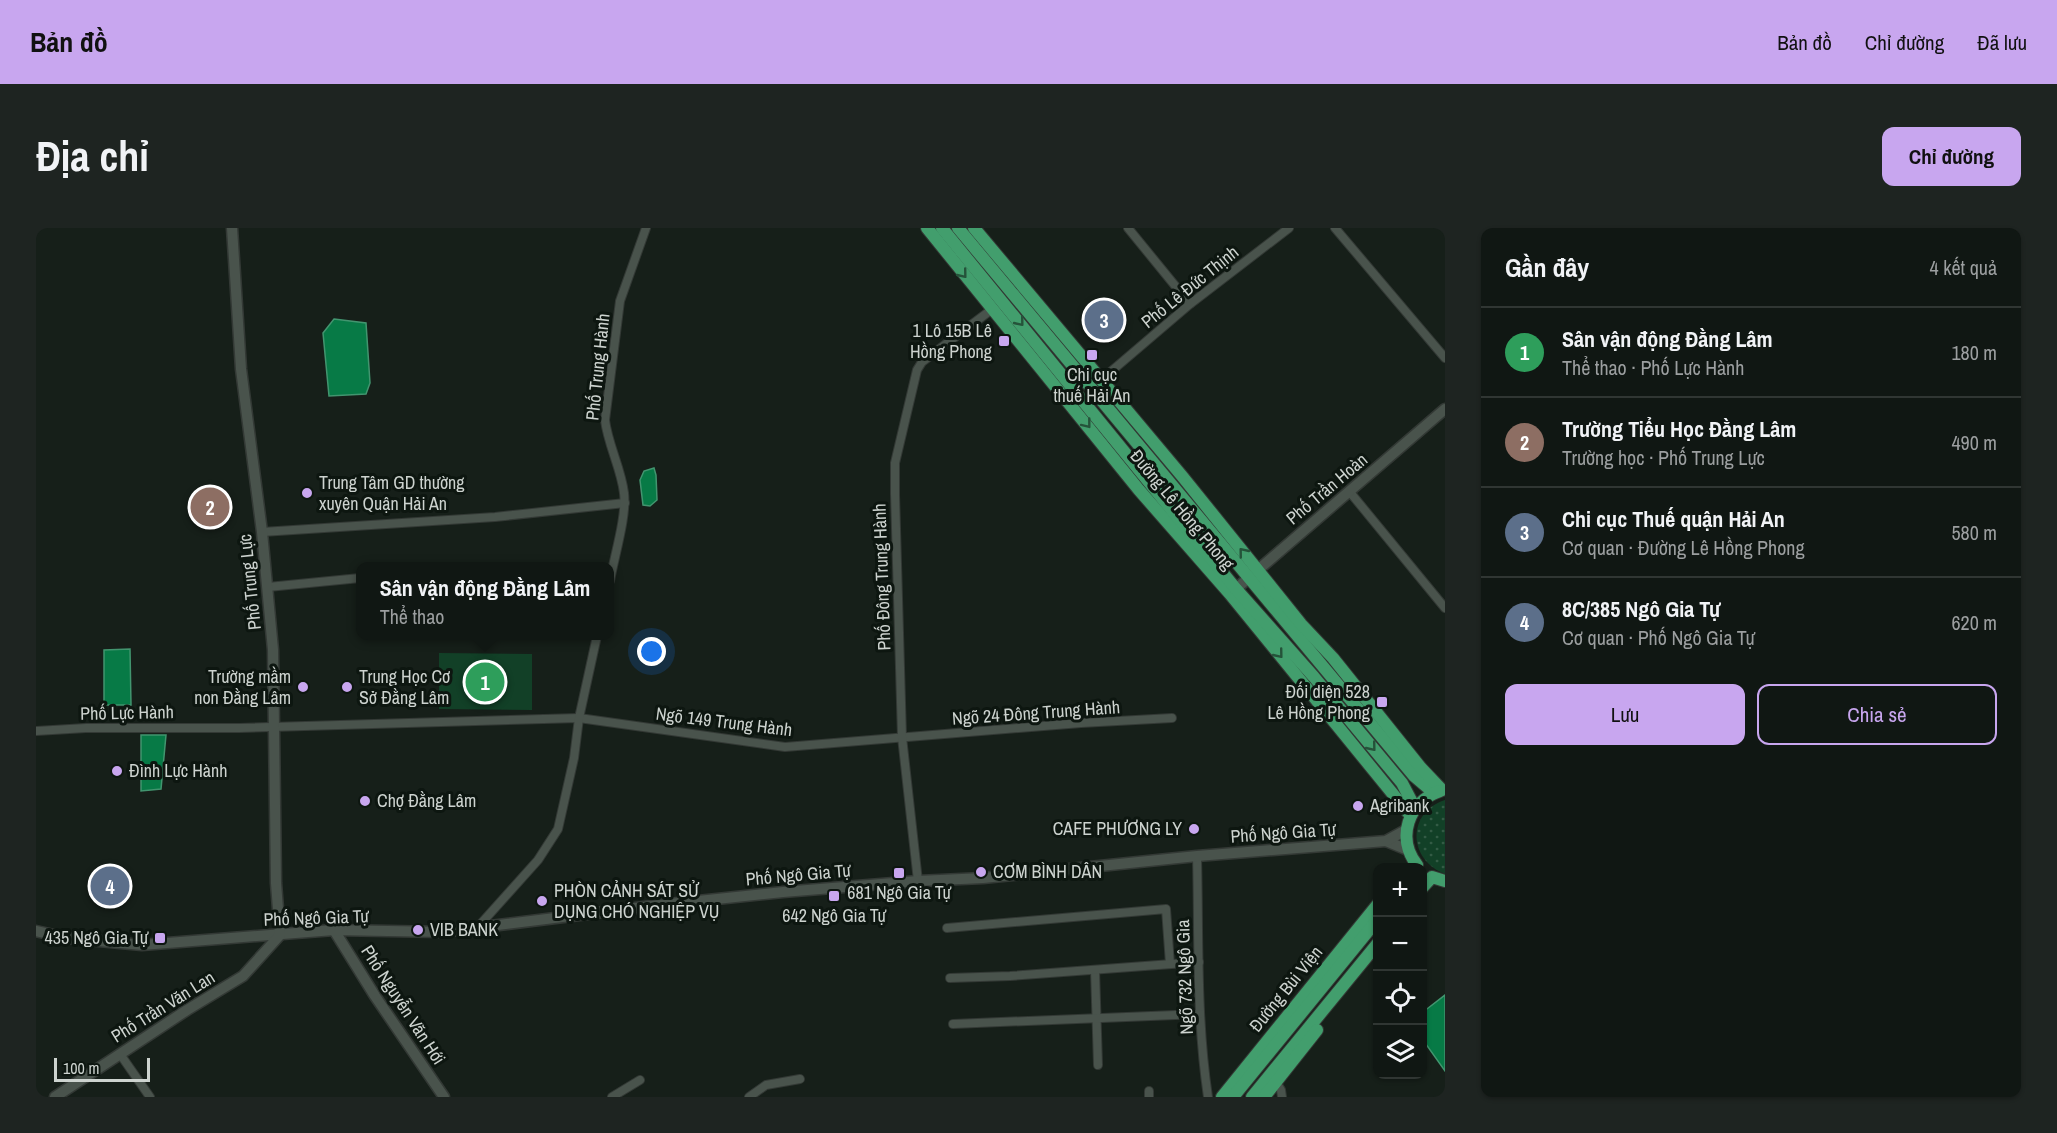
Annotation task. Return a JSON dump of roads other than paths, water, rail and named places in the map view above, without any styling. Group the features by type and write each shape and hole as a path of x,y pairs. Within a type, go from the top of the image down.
{"main road":[{"name":"Đường Lê Hồng Phong","path":"927,228 952,232 1105,403 1252,574"},
{"name":"Đường Lê Hồng Phong","path":"974,228 1103,382 1252,574 1414,776 1422,784 1441,791"},
{"name":"Đường Lê Hồng Phong","path":"952,232 992,310 1139,490 1316,679 1402,783 1413,812"},
{"name":"Đường Lê Hồng Phong","path":"952,232 1233,591"},
{"path":"1412,862 1406,830 1413,812 1420,802 1441,791"},
{"path":"1427,891 1438,879"},
{"name":"Đường Bùi Viện","path":"1222,1097 1373,909"},
{"name":"Đường Bùi Viện","path":"1233,1097 1373,924"},
{"path":"1252,1097 1373,948"},
{"path":"1264,1097 1373,959"}],"street":[{"name":"Phố Trung Lực","path":"232,228 241,369 262,532 273,650 276,883 280,934"},
{"name":"Phố Trung Hành","path":"614,563 625,503 621,477 605,420 620,301 646,228"},
{"path":"1128,228 1190,304"},
{"name":"Phố Lê Đức Thịnh","path":"1103,382 1108,374 1190,304 1289,228"},
{"path":"1335,228 1445,358"},
{"name":"Phố Đông Trung Hành","path":"918,881 902,737 896,463 917,370 922,362 992,310"},
{"path":"1103,382 1105,403"},
{"name":"Phố Trần Hoàn","path":"1233,591 1445,409"},
{"path":"1349,491 1445,608"},
{"path":"262,532 495,517 625,503"},
{"path":"268,586 356,578"},
{"path":"477,928 538,860 558,829 596,640"},
{"name":"Ngõ 149 Trung Hành","path":"579,718 785,747 902,737"},
{"name":"Phố Lực Hành","path":"36,731 86,728 274,727 579,718"},
{"name":"Ngõ 24 Đông Trung Hành","path":"902,737 1172,718"},
{"path":"1406,830 1386,841 1412,862"},
{"name":"Phố Ngô Gia Tự","path":"36,931 67,938 142,945 334,930 442,932 660,905 1386,841"},
{"name":"Ngõ 732 Ngô Gia","path":"1197,856 1200,1014 1208,1097"},
{"path":"947,928 1166,909 1170,964"},
{"name":"Phố Nguyễn Văn Hới","path":"334,930 375,996 444,1097"},
{"name":"Phố Trần Văn Lan","path":"55,1097 243,976 280,934"},
{"path":"950,978 1010,976 1199,962"},
{"path":"1095,970 1098,1065"},
{"path":"953,1024 1200,1014"},
{"path":"120,1054 150,1097"},
{"path":"749,1097 766,1085 800,1079"},
{"path":"612,1097 640,1080"},
{"path":"1276,1082 1282,1097"}],"place":[{"name":"Chi cục Thuế quận Hải An","path":"1104,320"},
{"name":"1 Lô 15B Lê Hồng Phong","path":"1004,341"},
{"name":"Chi cục thuế Hải An","path":"1092,355"},
{"name":"Trung Tâm GD thường xuyên Quận Hải An","path":"307,493"},
{"name":"Trường Tiểu Học Đằng Lâm","path":"210,507"},
{"name":"Sân vận động Đằng Lâm","path":"485,682"},
{"name":"Trường mầm non Đằng Lâm","path":"303,687"},
{"name":"Trung Học Cơ Sở Đằng Lâm","path":"347,687"},
{"name":"Đối diện 528 Lê Hồng Phong","path":"1382,702"},
{"name":"Đình Lực Hành","path":"117,771"},
{"name":"Chợ Đằng Lâm","path":"365,801"},
{"name":"Agribank","path":"1358,806"},
{"name":"CAFE PHƯƠNG LY","path":"1194,829"},
{"name":"CƠM BÌNH DÂN","path":"981,872"},
{"name":"681 Ngô Gia Tự","path":"899,873"},
{"name":"8C/385 Ngô Gia Tự","path":"110,886"},
{"name":"642 Ngô Gia Tự","path":"834,896"},
{"name":"PHÒN CẢNH SÁT SỬ DỤNG CHÓ NGHIỆP VỤ","path":"542,901"},
{"name":"VIB BANK","path":"418,930"},
{"name":"435 Ngô Gia Tự","path":"160,938"}]}
